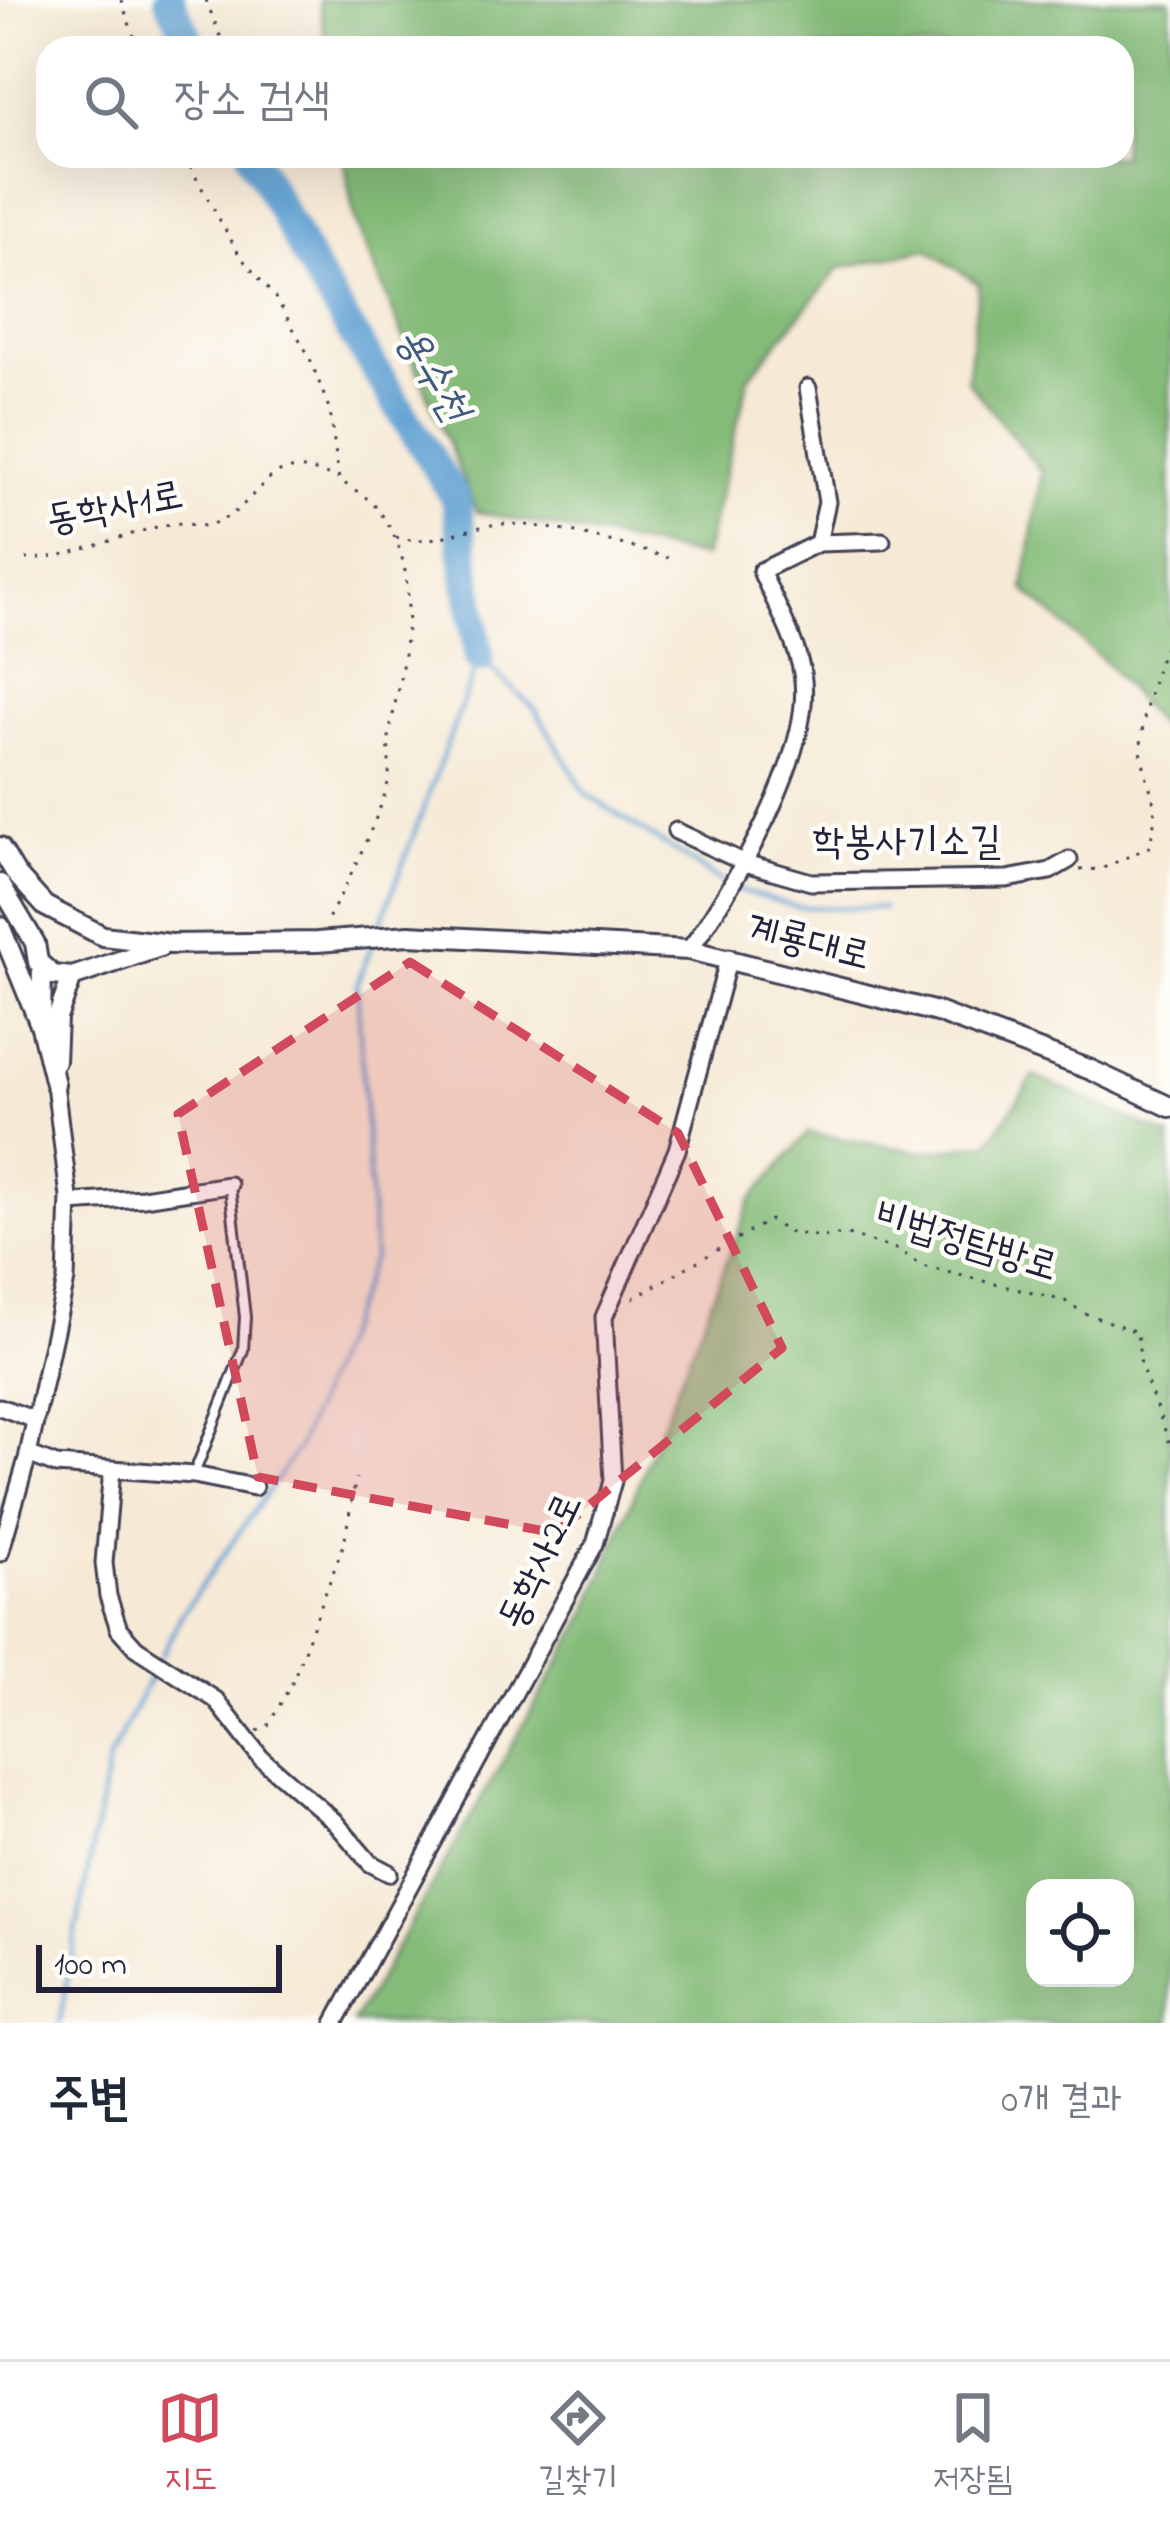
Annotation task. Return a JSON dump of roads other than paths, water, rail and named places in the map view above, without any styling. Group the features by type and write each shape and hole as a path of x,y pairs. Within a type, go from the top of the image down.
{"street":[{"path":"808,388 827,502 818,543"},
{"name":"학봉사기소길","path":"882,541 818,543 761,571 802,670 806,706 764,826 741,870 811,881 1007,879 1050,871 1069,860"},
{"path":"676,832 741,870 689,950"},
{"path":"0,847 16,874 45,906 103,936 170,944"},
{"path":"0,884 35,943 42,967 41,1027"},
{"path":"35,943 52,920 80,924 95,947 57,1018 55,1084"},
{"path":"0,926 41,1027 55,1084 69,1203 66,1280 28,1454 0,1552"},
{"name":"계룡대로","path":"170,944 410,935 689,950 938,1012 1091,1070 1170,1106"},
{"path":"42,967 52,975 76,975 170,944"},
{"name":"동학사2로","path":"334,2023 595,1544 613,1481 604,1317 677,1150 729,957"},
{"path":"69,1203 230,1185"},
{"path":"0,1407 35,1420"},
{"path":"28,1454 56,1466 194,1475 254,1487"},
{"path":"112,1469 104,1563 119,1629 136,1648 216,1700 261,1758 334,1822 370,1863 389,1874"}],"lane":[{"path":"194,1475 243,1350 245,1317 230,1185"}],"waterway":[{"name":"용수천","path":"169,0 188,36"},
{"name":"용수천","path":"258,168 318,278 456,499 479,658"},
{"path":"378,931 479,658 535,709 586,794 724,883"},
{"path":"734,889 797,907 883,908"},
{"path":"161,1656 182,1614 297,1450 374,1256 357,984 373,942"},
{"path":"59,2023 109,1759 156,1666"}]}
